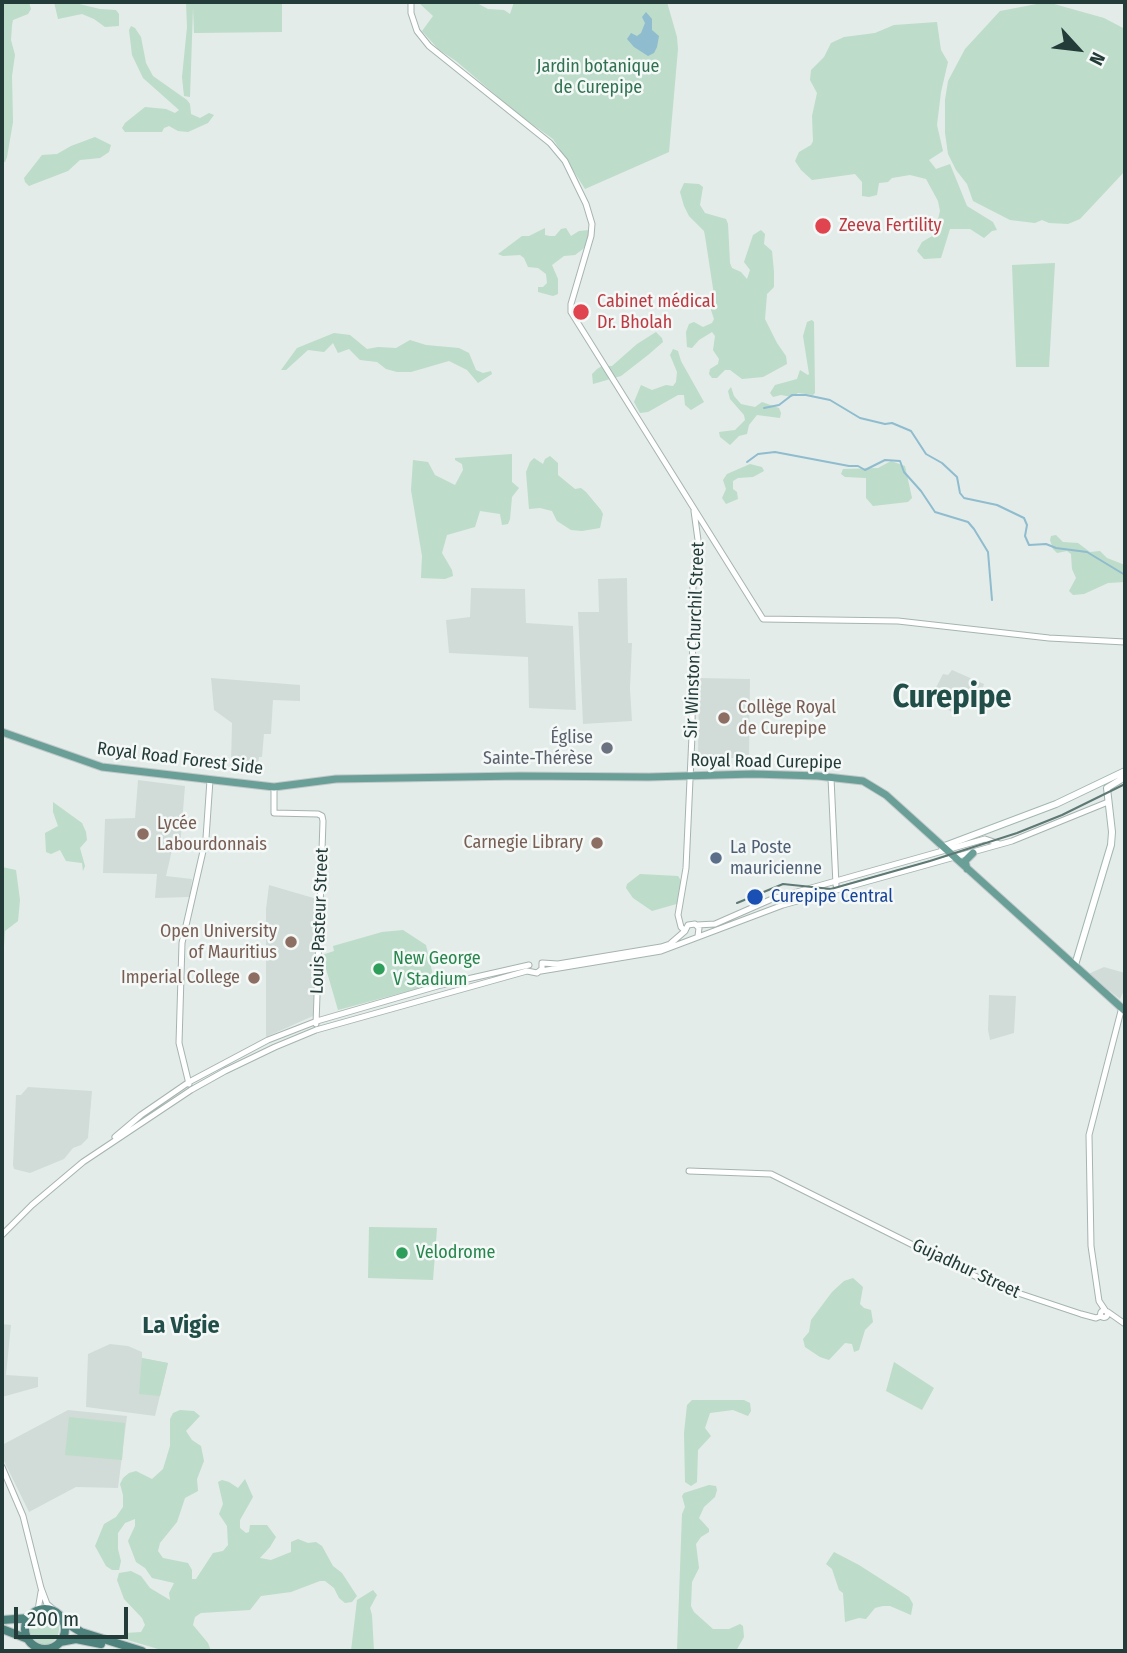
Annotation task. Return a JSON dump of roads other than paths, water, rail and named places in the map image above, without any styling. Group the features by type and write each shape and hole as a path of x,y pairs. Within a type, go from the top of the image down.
{"highway":[{"path":"65,1622 64,1636 52,1648 42,1649 28,1639 25,1628 29,1618 38,1610 49,1609 81,1632 142,1651"},
{"path":"2,1620 29,1618"},
{"path":"2,1629 28,1639"},
{"path":"60,1642 76,1639 123,1651"}],"main road":[{"name":"Royal Road Forest Side","path":"2,732 93,765 274,786 318,781"},
{"name":"Royal Road Curepipe","path":"318,781 753,774 863,781 875,786 1123,1009"},
{"path":"944,849 1125,774"},
{"path":"1075,965 1111,845 1107,788 1113,780"},
{"path":"967,869 966,858 973,853"}],"street":[{"path":"411,2 411,13 417,31 429,46 550,143 565,161 586,204 592,224 570,309 727,557 763,619 912,622 1049,638 1125,642"},
{"name":"Sir Winston Churchil Street","path":"687,928 681,927 678,915 686,868 691,776 693,581 698,532 692,505"},
{"path":"698,532 701,529 709,530"},
{"path":"831,778 836,892"},
{"path":"191,1090 179,1043 182,943 206,838 210,780"},
{"name":"Louis Pasteur Street","path":"274,786 274,813 318,814 323,821 316,1030"},
{"path":"532,964 535,973 655,953 783,905 1000,844 1108,802"},
{"path":"2,1235 32,1205 141,1115 189,1082 268,1040 317,1021 441,985 532,964 558,964 654,949 670,944 687,928 715,924 772,899 985,839 1000,844"},
{"path":"694,938 700,930 697,925"},
{"path":"687,928 694,938"},
{"path":"541,971 542,963"},
{"path":"94,1154 191,1090 275,1047 316,1030 532,964"},
{"path":"1105,1314 1099,1301 1091,1246 1089,1135 1123,1009"},
{"name":"Gujadhur Street","path":"689,1171 771,1174 991,1284 1096,1318 1105,1314 1125,1324"},
{"path":"2,1467 23,1516 41,1588 47,1604 55,1611"},
{"path":"38,1610 41,1588"}],"water":[{"path":"646,12 652,19 652,30 659,36 654,53 648,56 627,39 631,33 637,36 641,33 645,23 642,17"}],"waterway":[{"path":"764,408 779,405 792,395 806,395 830,400 860,418 892,423 911,431 926,454 942,463 957,477 960,493 964,498 997,505 1024,518 1027,525 1025,536 1029,545 1046,544 1087,552 1125,575"},
{"path":"747,462 758,454 775,452 858,466 865,470 885,460 900,461 904,472 935,512 968,522 974,529 988,552 992,600"}],"tram line":[{"path":"737,903 783,884 831,889 930,861 1017,833 1062,815 1125,784"}],"place":[{"name":"Zeeva Fertility","path":"823,226"},
{"name":"Cabinet médical Dr. Bholah","path":"581,312"},
{"name":"Collège Royal de Curepipe","path":"724,718"},
{"name":"Église Sainte-Thérèse","path":"607,748"},
{"name":"Lycée Labourdonnais","path":"143,834"},
{"name":"Carnegie Library","path":"597,843"},
{"name":"La Poste mauricienne","path":"716,858"},
{"name":"Curepipe Central","path":"755,897"},
{"name":"Open University of Mauritius","path":"291,942"},
{"name":"New George V Stadium","path":"379,969"},
{"name":"Imperial College","path":"254,978"},
{"name":"Velodrome","path":"402,1253"}],"district":[{"name":"Curepipe","path":"952,698"},
{"name":"La Vigie","path":"181,1326"}],"park label":[{"name":"Jardin botanique de Curepipe","path":"598,77"}]}
